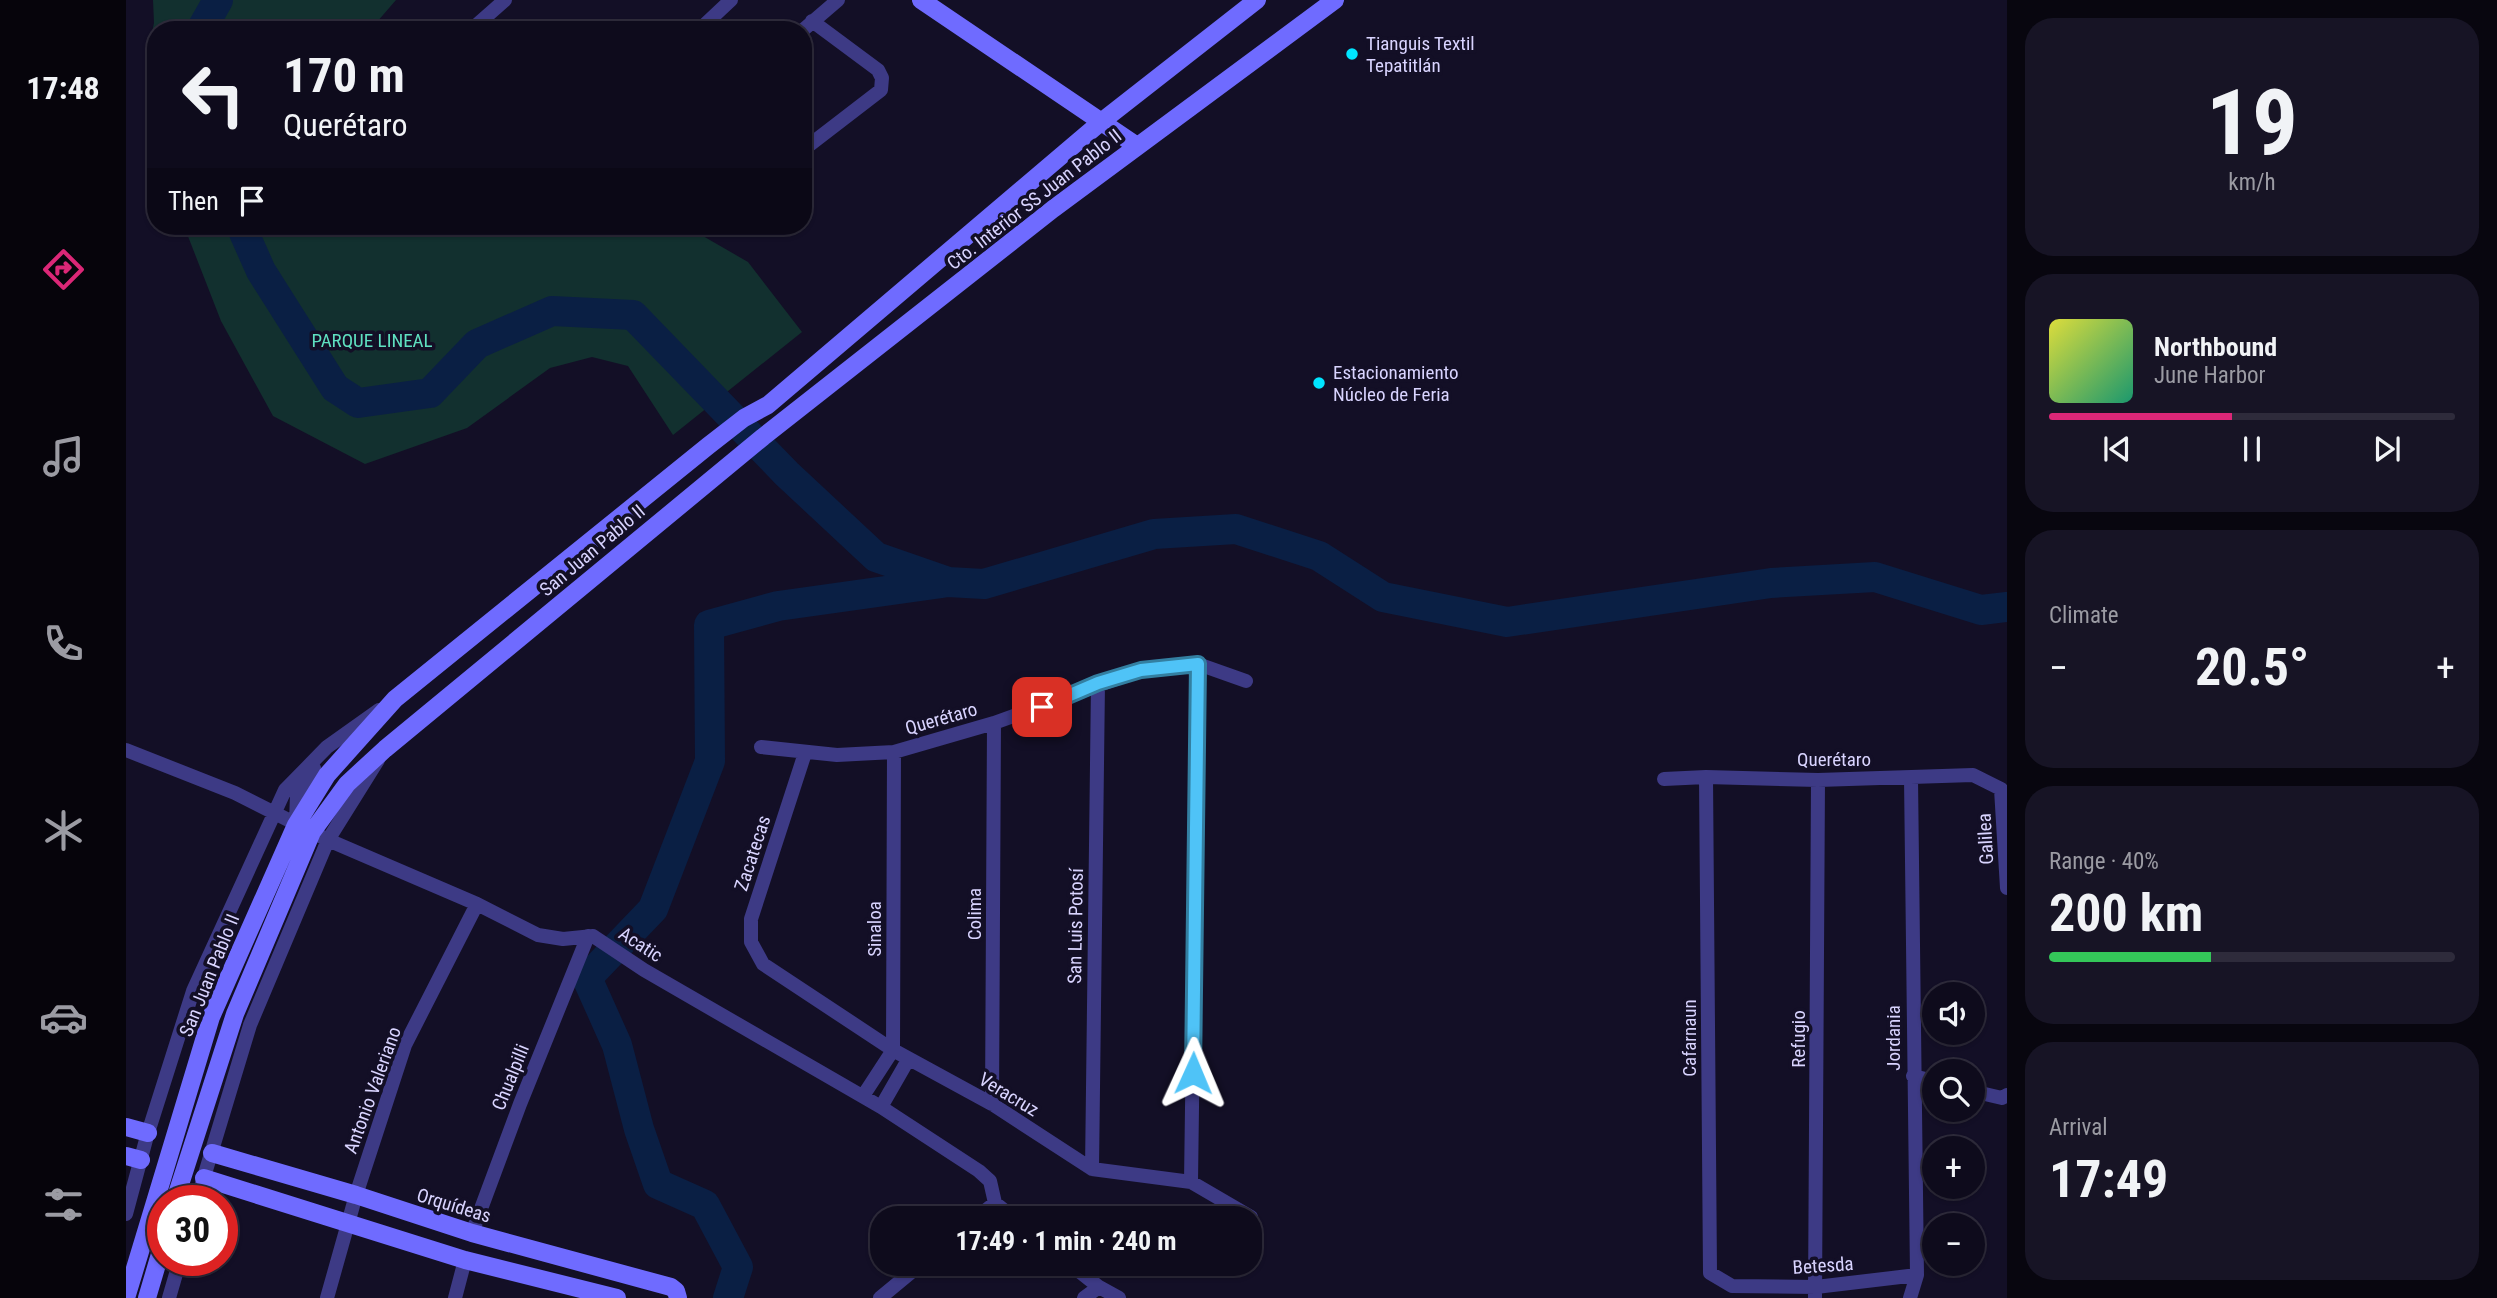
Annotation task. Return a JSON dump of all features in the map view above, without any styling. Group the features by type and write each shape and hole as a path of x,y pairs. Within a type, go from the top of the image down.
{"main road":[{"path":"921,0 1137,146"},
{"name":"Cto. Interior SS Juan Pablo II","path":"744,418 768,405 1101,122 1257,0"},
{"name":"Cto. Interior SS Juan Pablo II","path":"763,437 1137,146 1335,0"},
{"name":"San Juan Pablo II","path":"180,1185 235,1014 312,832 327,775 395,699 744,418"},
{"name":"San Juan Pablo II","path":"127,1298 211,1017 312,832 346,784 763,437"},
{"path":"126,1127 148,1133"},
{"name":"Orquídeas","path":"212,1153 356,1195 472,1233 671,1287 678,1298"},
{"path":"204,1178 465,1260 617,1298"},
{"path":"147,1298 154,1276"}],"street":[{"path":"709,21 731,0"},
{"path":"812,22 838,0"},
{"path":"481,21 503,2"},
{"path":"812,28 878,70 882,78 881,89 812,143"},
{"path":"1191,1182 1198,664"},
{"name":"Querétaro","path":"761,747 805,753 857,755 894,752 994,723 1098,683 1141,670 1198,664 1246,681"},
{"name":"San Luis Potosí","path":"1092,1169 1098,683"},
{"name":"San Juan Pablo II","path":"126,1214 134,1158 148,1133 193,991 285,790 327,747 395,699"},
{"name":"Colima","path":"992,1104 994,723"},
{"path":"312,832 297,794 332,746 357,725"},
{"name":"Sinaloa","path":"893,1050 894,752"},
{"name":"Zacatecas","path":"763,964 751,942 751,919 805,753"},
{"name":"Acatic","path":"128,755 235,793 312,832 477,904 538,936 564,939 590,936 863,1096 979,1171 990,1181 995,1203 999,1206"},
{"name":"Querétaro","path":"1664,779 1706,777 1818,780 1973,775 2001,789"},
{"name":"Cafarnaun","path":"1706,777 1710,1273 1732,1286"},
{"name":"Jordania","path":"1910,1298 1917,1275 1911,778"},
{"name":"Refugio","path":"1816,1292 1818,780"},
{"name":"Galilea","path":"2001,789 2007,888"},
{"name":"San Juan Pablo II","path":"202,1185 312,832"},
{"name":"Antonio Valeriano","path":"327,1298 356,1195 405,1045 477,904"},
{"name":"Chualpilli","path":"472,1233 520,1104 590,936"},
{"name":"Veracruz","path":"763,964 908,1060 992,1104 1092,1169 1191,1182 1232,1206"},
{"path":"863,1096 893,1050"},
{"path":"881,1107 908,1060"},
{"path":"1913,1076 1922,1079"},
{"path":"1985,1093 2004,1096"},
{"path":"991,1206 995,1203"},
{"path":"455,1298 465,1260"},
{"name":"Betesda","path":"1732,1286 1816,1292 1917,1275"},
{"path":"169,1298 175,1276"},
{"path":"880,1298 907,1276"},
{"path":"1085,1276 1119,1298"},
{"path":"1084,1298 1099,1287"}],"green space":[{"path":"153,0 396,0 378,21 154,21"},
{"name":"PARQUE LINEAL","path":"188,235 701,235 748,262 802,332 673,435 628,366 592,357 550,368 467,428 365,464 273,416 221,321"}],"waterway":[{"path":"206,21 218,0"},
{"path":"245,235 261,271 335,388 358,403 430,393 477,344 552,311 633,315 787,474 876,557 948,582 984,584 1154,534 1236,529 1319,556 1383,597 1507,622 1771,583 1875,577 1981,610 2007,607"},
{"path":"728,1298 738,1267 705,1205 658,1184 639,1129 617,1045 587,978 653,909 710,761 709,625 778,606 942,583"}],"place":[{"name":"Tianguis Textil Tepatitlán","path":"1352,54"},
{"name":"Estacionamiento Núcleo de Feria","path":"1319,383"}],"route":[{"path":"1042,707 1098,683 1141,670 1198,664 1193,1073"}]}
